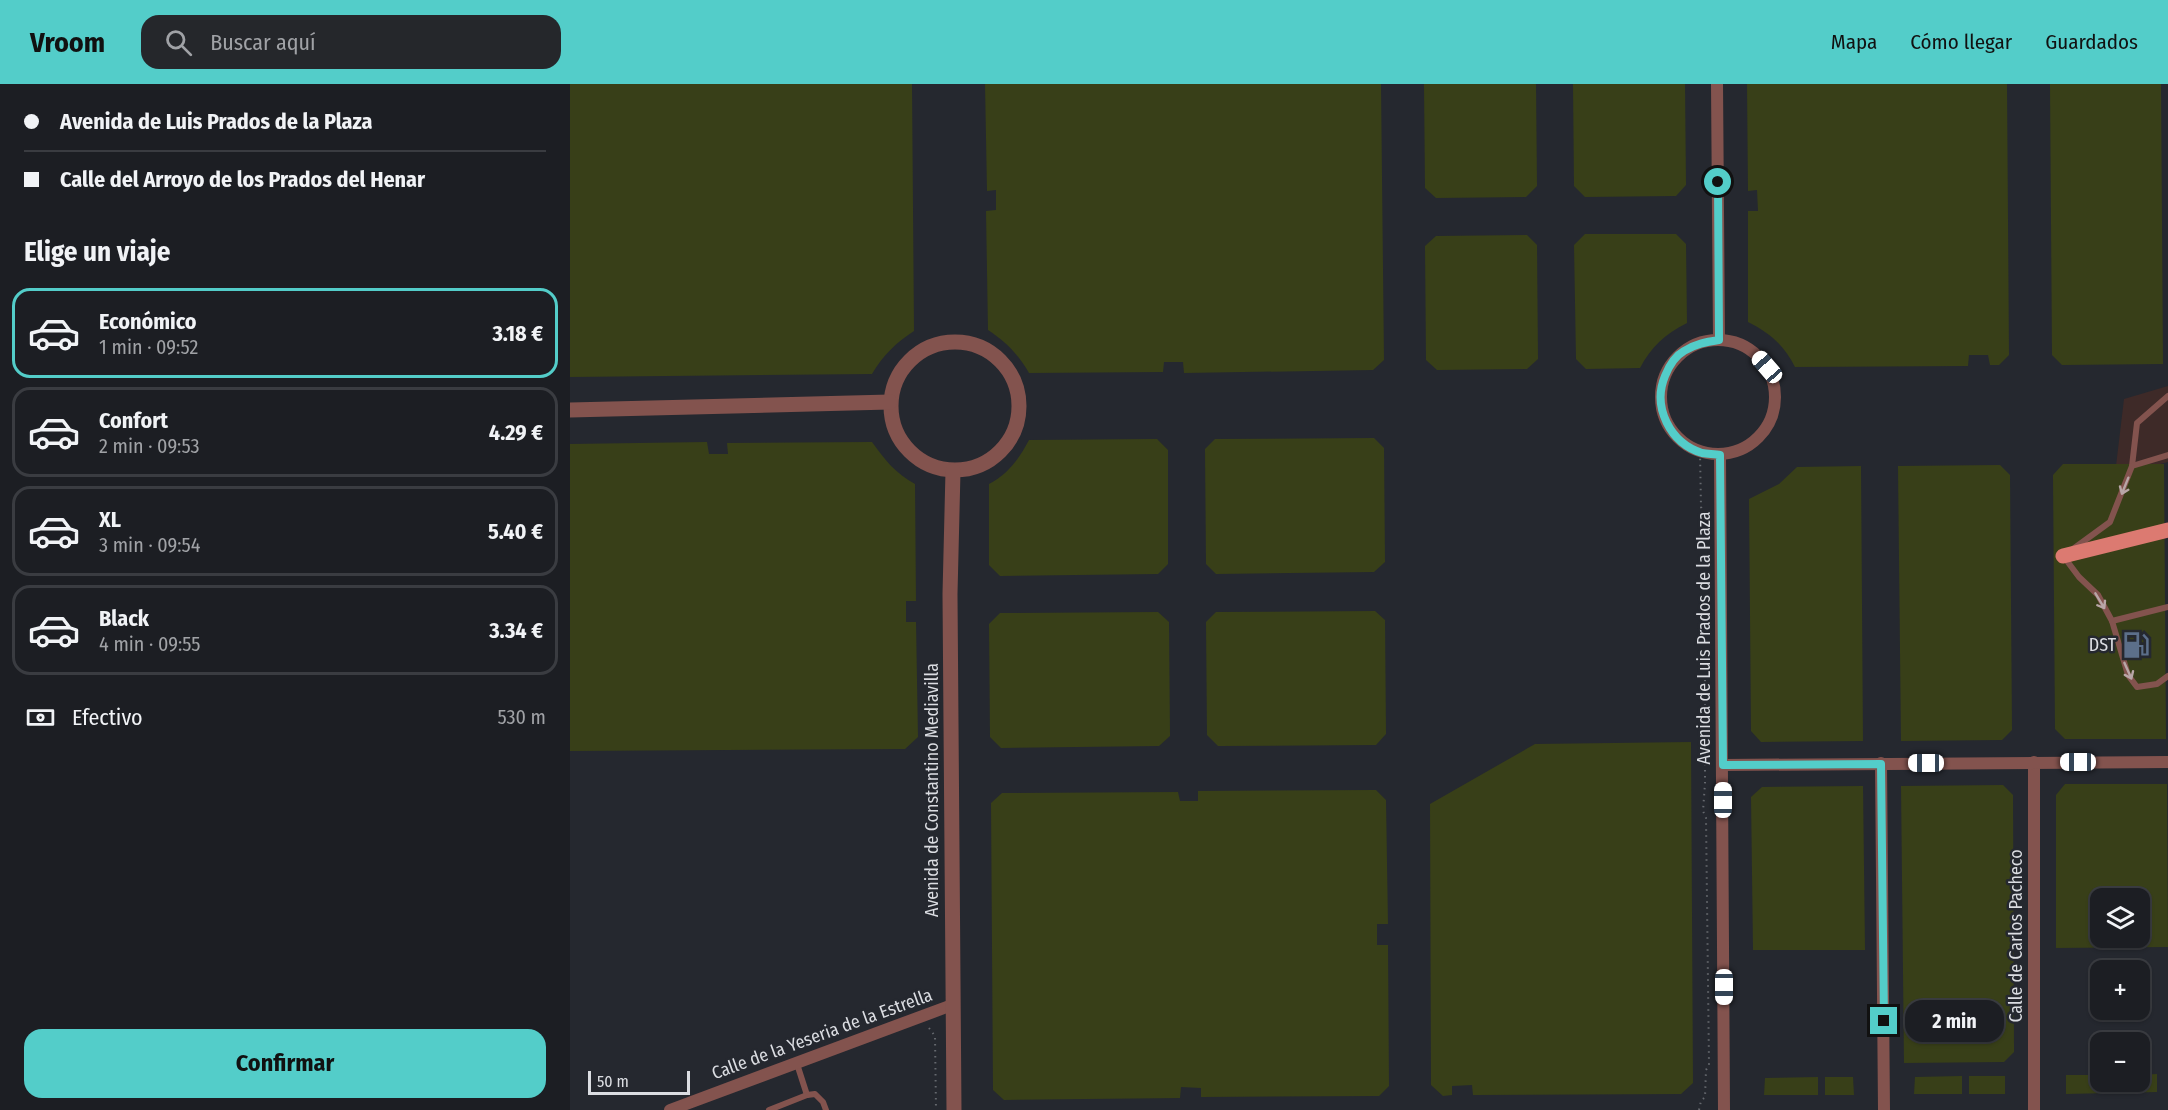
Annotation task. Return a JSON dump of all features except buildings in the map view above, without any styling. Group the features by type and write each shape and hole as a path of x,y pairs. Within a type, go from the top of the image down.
{"main road":[{"path":"2063,556 2168,530"}],"street":[{"path":"1717,84 1719,340"},
{"path":"1719,340 1738,343 1754,353 1767,367 1774,385 1775,404 1770,420 1756,439 1736,452 1720,455 1700,452 1687,446 1674,435 1665,421 1660,404 1661,384 1669,366 1682,352 1700,343 1719,340"},
{"path":"970,343 990,351 1006,365 1016,383 1019,404 1017,424 1008,443 993,459 975,468 953,471 933,467 915,457 901,441 892,422 890,402 903,368 916,355 932,346 970,343"},
{"path":"570,411 890,402"},
{"name":"Avenida de Luis Prados de la Plaza","path":"1720,455 1724,1110"},
{"name":"Avenida de Constantino Mediavilla","path":"953,471 950,594 954,1110"},
{"name":"Calle de Carlos Pacheco","path":"2034,762 2034,1110"},
{"path":"1723,765 2168,762"},
{"path":"1881,764 1884,1110"},
{"name":"Calle de la Yeseria de la Estrella","path":"670,1110 952,1005"}],"lane":[{"path":"2168,396 2136,423 2132,466 2109,522 2063,556 2079,577 2098,595 2112,621 2127,675 2138,687 2157,684 2168,676"},
{"path":"2132,466 2168,455"},
{"path":"2112,621 2168,607"},
{"path":"797,1064 807,1095"},
{"path":"769,1110 815,1094 823,1102 826,1110"}],"path":[{"path":"1699,1110 1701,1101 1705,1098 1706,1070 1709,1065 1706,818 1703,811 1705,783 1705,516 1701,507 1700,452"},
{"path":"927,1014 928,1028 935,1036 936,1110"}],"shaded area":[{"path":"2168,386 2168,462 2141,469 2113,491 2124,399"}],"green space":[{"path":"570,84 912,84 914,331 890,350 872,374 570,377"},
{"path":"985,84 1381,84 1384,360 1373,370 1184,373 1183,362 1164,362 1163,372 1029,373 1011,349 988,330 986,211 996,210 996,190 987,191"},
{"path":"1424,84 1536,84 1537,186 1526,197 1436,198 1425,188"},
{"path":"1573,84 1685,84 1686,185 1676,196 1585,197 1574,186"},
{"path":"1747,84 2007,84 2009,355 1999,365 1990,365 1988,355 1969,355 1968,366 1795,367 1776,340 1748,322 1748,211 1758,211 1757,190 1748,191"},
{"path":"2050,84 2161,84 2163,364 2062,365 2052,355"},
{"path":"1585,234 1676,234 1686,244 1687,323 1659,342 1640,368 1586,369 1576,359 1574,245"},
{"path":"1527,235 1537,245 1538,359 1527,369 1437,370 1426,360 1425,246 1436,236"},
{"path":"1374,438 1384,448 1385,562 1374,572 1216,574 1206,564 1205,449 1215,439"},
{"path":"1157,439 1168,450 1168,564 1158,574 1000,576 989,565 989,484 1002,476 1012,465 1029,440"},
{"path":"707,442 709,454 728,454 727,443 872,442 891,466 915,484 916,601 906,601 906,622 916,622 918,737 905,749 570,751 570,444"},
{"path":"2063,464 2164,464 2166,739 2065,739 2055,729 2053,475"},
{"path":"2000,465 2010,475 2012,730 2002,740 1901,741 1898,466"},
{"path":"1861,466 1863,741 1761,742 1751,731 1749,499 1779,484 1797,467"},
{"path":"1375,611 1385,620 1386,734 1376,745 1218,746 1207,735 1206,622 1216,612"},
{"path":"1158,612 1169,622 1170,736 1159,746 1001,748 990,737 989,624 1000,613"},
{"path":"1691,742 1693,1083 1681,1094 1473,1095 1472,1085 1452,1086 1452,1095 1443,1096 1431,1085 1430,804 1535,744"},
{"path":"2065,784 2167,784 2168,947 2150,947 2150,888 2090,888 2090,948 2056,948 2056,795"},
{"path":"2003,785 2013,795 2014,1052 2004,1062 1904,1063 1901,786"},
{"path":"1863,786 1865,950 1753,950 1751,797 1762,787"},
{"path":"1376,790 1386,800 1388,924 1377,924 1377,945 1388,945 1389,1086 1379,1096 1201,1097 1201,1088 1181,1087 1180,1098 1004,1100 993,1090 991,803 1002,793 1178,792 1180,801 1198,801 1198,791"},
{"path":"2150,1074 2157,1074 2157,1092 2118,1093 2150,1092"},
{"path":"2066,1075 2090,1075 2090,1092 2110,1092 2110,1093 2066,1094"},
{"path":"1962,1076 1962,1094 1914,1094 1915,1077"},
{"path":"1969,1076 2005,1076 2005,1094 1969,1094"},
{"path":"1818,1077 1818,1095 1764,1095 1765,1078"},
{"path":"1825,1077 1853,1077 1854,1095 1825,1095"}],"place":[{"name":"DST","path":"2136,645"}],"route":[{"path":"1718,182 1719,340 1700,343 1682,352 1669,366 1661,384 1660,404 1665,421 1674,435 1687,446 1700,452 1720,455 1723,765 1881,764 1884,1021"}]}
